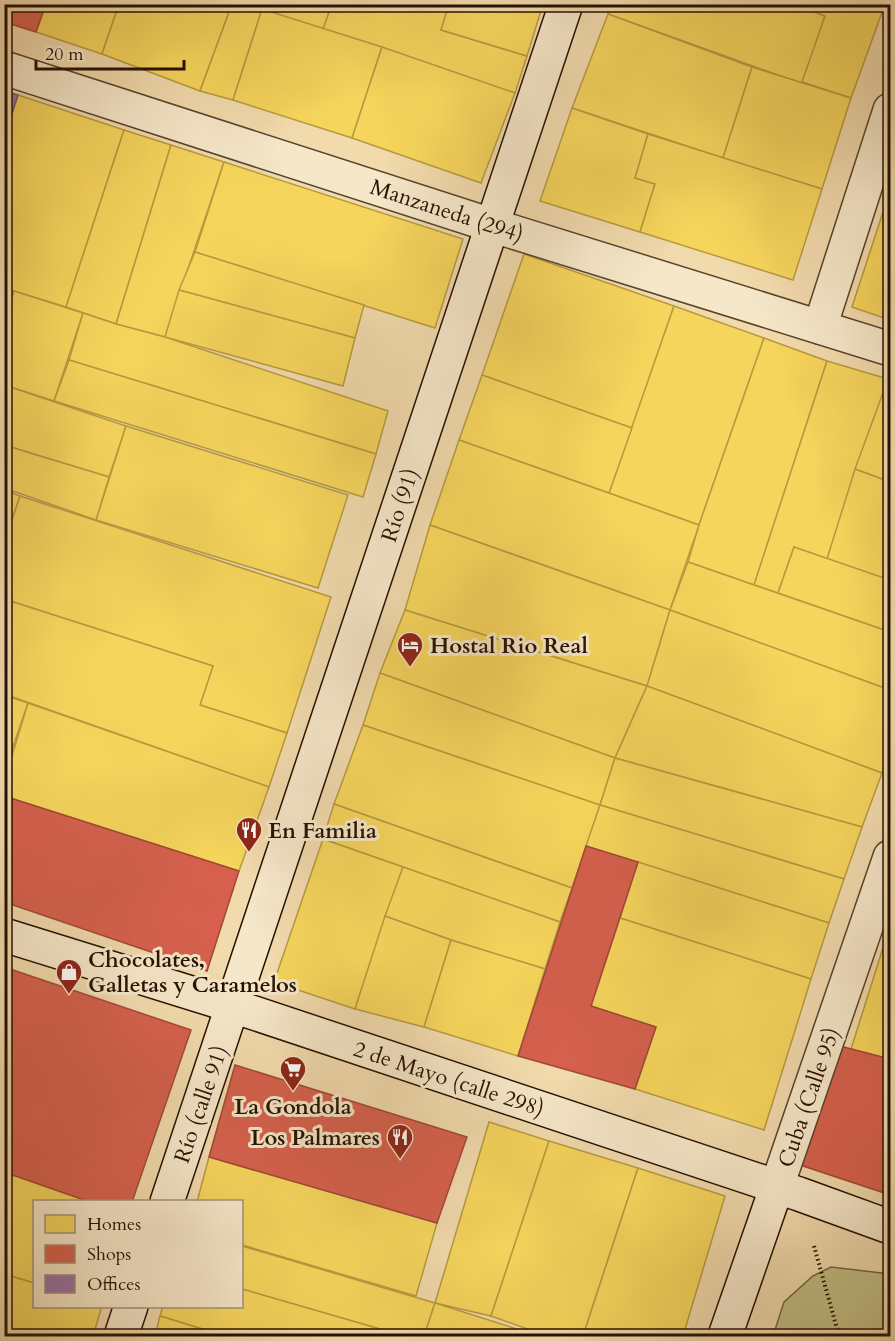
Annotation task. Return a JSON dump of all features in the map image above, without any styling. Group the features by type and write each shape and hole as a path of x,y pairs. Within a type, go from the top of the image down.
{"street":[{"name":"Río (91)","path":"232,1006 566,4"},
{"name":"Manzaneda (294)","path":"4,68 491,225 891,349"},
{"path":"820,327 891,110"},
{"name":"Cuba (Calle 95)","path":"725,1336 788,1190 891,857"},
{"name":"2 de Mayo (calle 298)","path":"4,935 232,1006 788,1190 891,1227"},
{"name":"Río (calle 91)","path":"167,1200 232,1006"},
{"path":"121,1336 130,1308"}],"path":[{"path":"788,1190 839,1336"}],"shaded area":[{"path":"831,1267 890,1274 890,1336 773,1336 784,1302 813,1276"}],"building: Homes":[{"path":"46,4 119,4 102,54 36,32"},
{"path":"119,4 232,4 200,91 102,54"},
{"path":"232,4 332,4 322,32 262,9 233,100 200,91"},
{"path":"332,4 437,4 451,9 441,30 527,56 515,93 322,32"},
{"path":"449,4 543,4 527,56 441,30"},
{"path":"611,4 794,4 825,16 803,84 608,14"},
{"path":"794,4 885,4 851,98 802,82 825,16"},
{"path":"262,9 382,47 352,138 233,100"},
{"path":"608,14 752,67 723,158 572,108"},
{"path":"382,47 515,93 481,183 352,138"},
{"path":"752,67 851,98 822,189 723,158"},
{"path":"18,95 124,130 66,307 4,288 4,138"},
{"path":"572,108 648,134 635,178 655,184 640,232 540,201"},
{"path":"124,130 171,145 116,324 66,307"},
{"path":"648,134 822,189 793,280 640,232 655,184 635,178"},
{"path":"171,145 224,162 165,337 116,324"},
{"path":"224,162 463,239 435,328 195,252"},
{"path":"890,187 890,214 883,212"},
{"path":"883,212 890,214 890,320 852,307"},
{"path":"195,252 364,305 355,338 179,290"},
{"path":"524,254 674,306 632,428 482,375"},
{"path":"4,288 14,291 4,321"},
{"path":"179,290 355,338 343,386 165,337"},
{"path":"14,291 83,313 54,401 4,385 4,321"},
{"path":"674,306 764,338 699,525 609,493"},
{"path":"83,313 165,337 388,411 376,454 69,360"},
{"path":"764,338 827,361 754,585 688,562"},
{"path":"69,360 376,454 363,497 54,401"},
{"path":"827,361 888,379 827,559 794,547 778,593 754,585"},
{"path":"482,375 632,428 609,493 459,440"},
{"path":"888,379 890,380 890,482 855,469"},
{"path":"4,385 126,426 109,477 4,445"},
{"path":"126,426 348,495 318,588 96,520"},
{"path":"459,440 699,525 670,610 430,525"},
{"path":"4,445 109,477 96,520 4,488"},
{"path":"855,469 890,482 890,581 827,559"},
{"path":"4,490 20,496 4,544"},
{"path":"20,496 331,597 287,733 200,705 213,666 4,599 4,544"},
{"path":"430,525 670,610 647,686 405,610"},
{"path":"794,547 890,580 890,632 778,593"},
{"path":"688,562 890,632 890,690 670,610"},
{"path":"4,599 213,666 200,705 287,733 269,787 4,694"},
{"path":"405,610 647,686 615,758 380,673"},
{"path":"670,610 890,690 890,750 882,773 647,686"},
{"path":"380,673 615,758 600,805 363,725"},
{"path":"647,686 882,773 862,827 615,758"},
{"path":"4,695 28,703 4,773"},
{"path":"28,703 269,787 239,871 4,796 4,782"},
{"path":"363,725 600,805 572,888 334,804"},
{"path":"615,758 862,827 844,879 600,805"},
{"path":"334,804 572,888 560,922 323,839"},
{"path":"600,805 844,879 829,923 586,846"},
{"path":"323,839 403,867 355,1009 274,982"},
{"path":"638,862 829,923 811,979 620,918"},
{"path":"403,867 560,922 545,969 451,940 385,916"},
{"path":"385,916 451,940 424,1027 355,1009"},
{"path":"620,918 811,979 764,1130 635,1089 656,1027 591,1006"},
{"path":"890,927 890,953 882,951"},
{"path":"451,940 545,969 518,1056 424,1027"},
{"path":"882,951 890,953 890,1059 851,1049"},
{"path":"489,1122 549,1141 491,1316 435,1303"},
{"path":"549,1141 638,1168 583,1336 547,1336 491,1316"},
{"path":"209,1157 437,1223 416,1296 243,1245 243,1200 198,1200"},
{"path":"638,1168 725,1196 683,1336 583,1336"},
{"path":"4,1172 84,1200 33,1200 33,1283 4,1274"},
{"path":"243,1246 435,1303 424,1336 404,1336 243,1289"},
{"path":"4,1274 33,1283 33,1308 101,1308 93,1336 4,1336"},
{"path":"243,1289 404,1336 225,1336 160,1316 162,1308 243,1308"},
{"path":"435,1303 539,1336 424,1336"},
{"path":"160,1316 225,1336 155,1336"}],"building: Shops":[{"path":"4,4 46,4 36,32 4,22"},
{"path":"4,796 239,871 207,971 4,902"},
{"path":"586,846 638,862 591,1006 656,1027 635,1089 518,1056"},
{"path":"4,967 191,1030 133,1200 84,1200 4,1172"},
{"path":"840,1046 890,1059 890,1195 800,1165"},
{"path":"235,1065 467,1137 437,1223 209,1157"}],"building: Offices":[{"path":"4,91 18,95 4,138"}],"place":[{"name":"Hostal Rio Real","path":"410,668"},
{"name":"En Familia","path":"249,853"},
{"name":"Chocolates, Galletas y Caramelos","path":"69,995"},
{"name":"La Gondola","path":"293,1092"},
{"name":"Los Palmares","path":"400,1160"}]}
